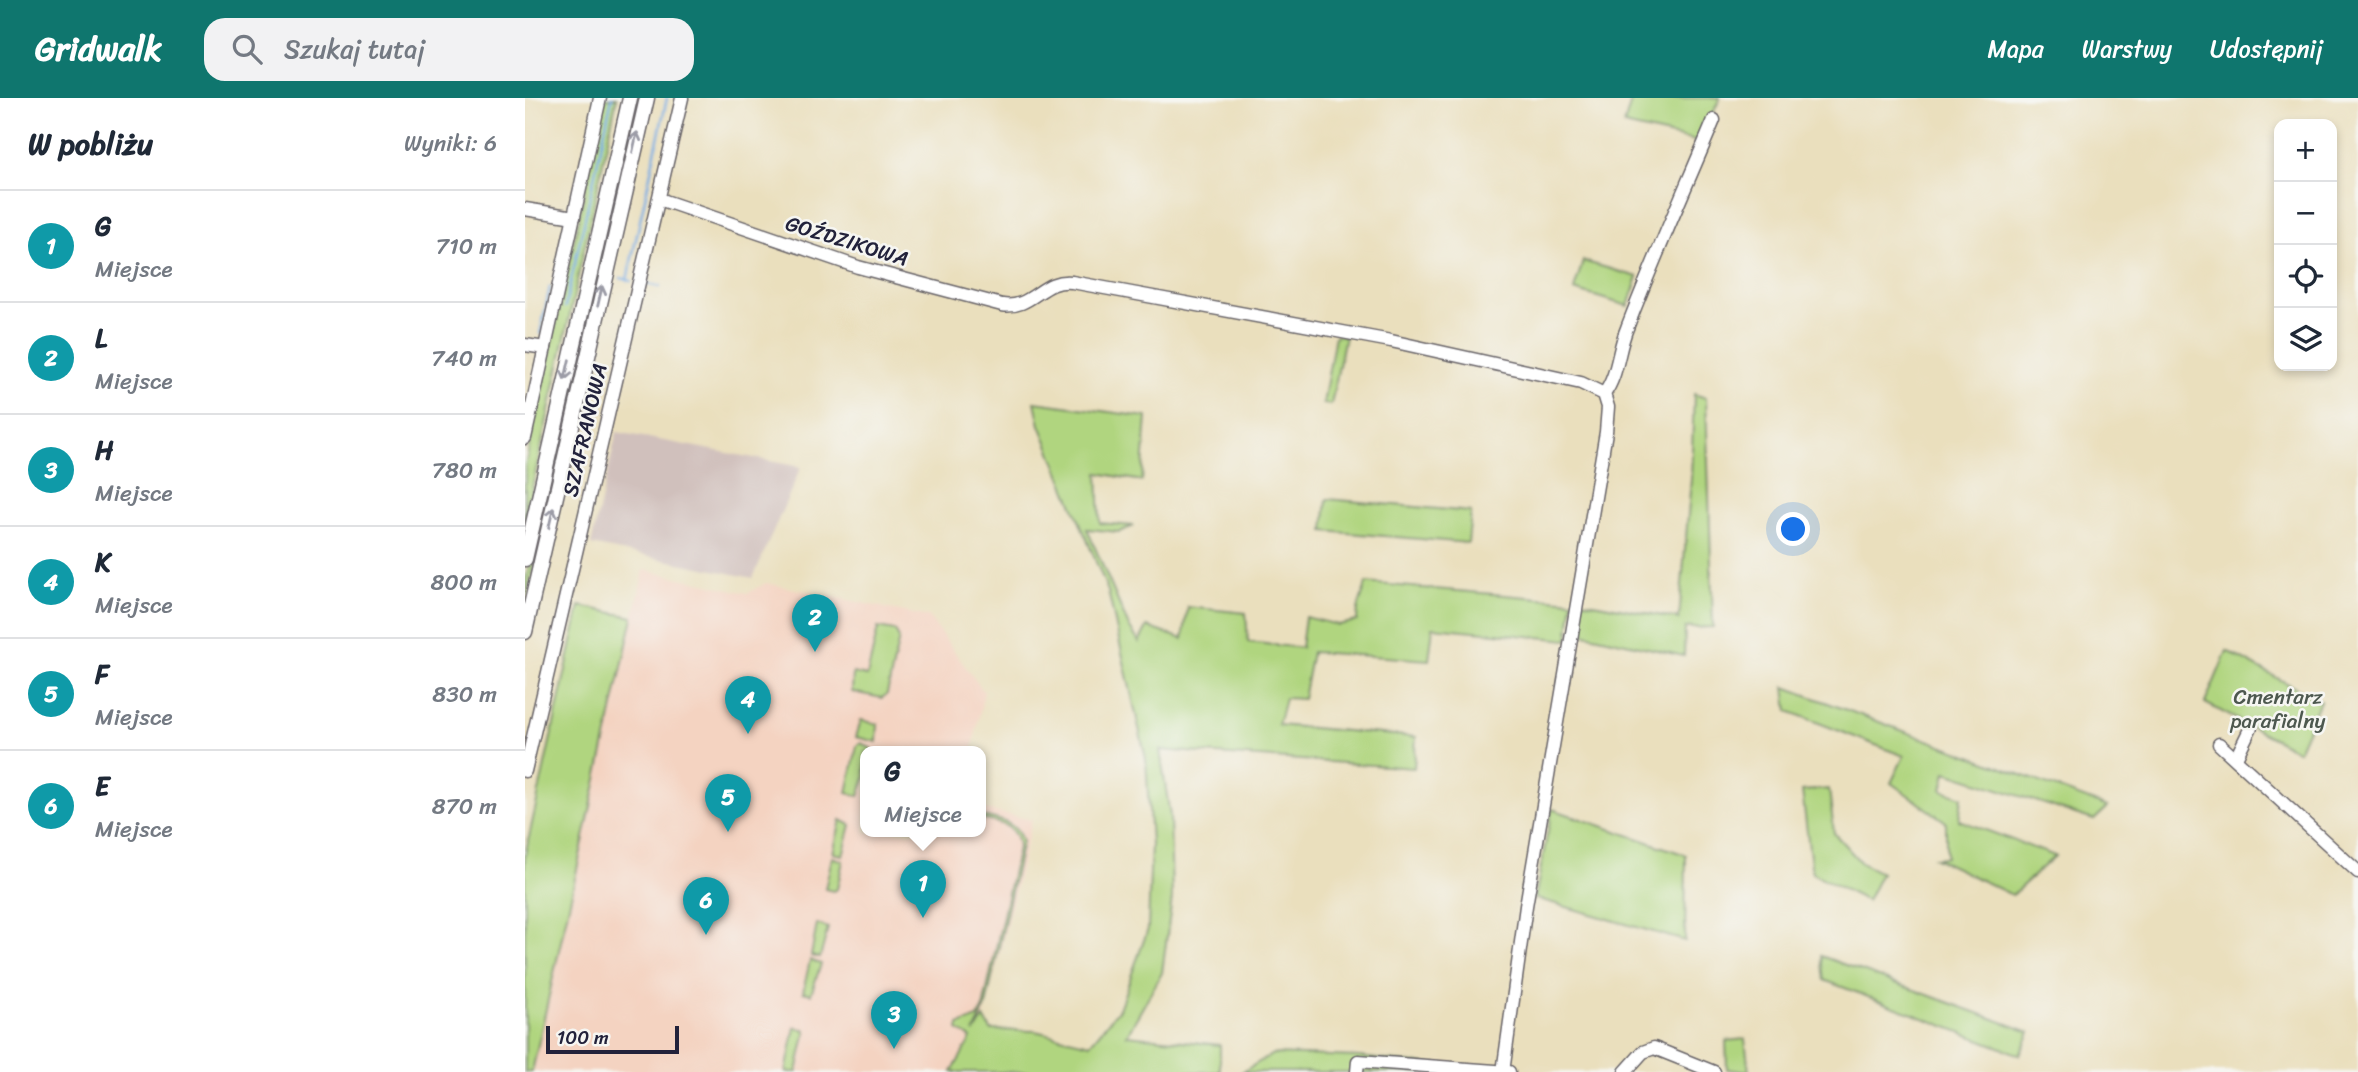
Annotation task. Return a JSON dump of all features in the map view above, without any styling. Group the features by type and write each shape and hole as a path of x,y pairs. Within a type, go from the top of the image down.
{"main road":[{"path":"525,559 630,98"},
{"path":"525,632 647,98"}],"street":[{"path":"525,438 600,98"},
{"name":"SZAFRANOWA","path":"525,771 682,98"},
{"path":"1357,1072 1358,1061 1505,1072 1526,906 1606,432 1608,407 1604,394 1610,384 1622,340 1714,120"},
{"name":"GOŹDZIKOWA","path":"659,199 858,267 1002,305 1027,302 1048,284 1072,282 1416,346 1581,383 1604,394"},
{"path":"525,209 573,217"},
{"path":"525,345 545,348"},
{"path":"2236,758 2252,727"},
{"path":"2219,744 2358,872"},
{"path":"1625,1072 1643,1052 1654,1048 1714,1072"}],"shaded area":[{"path":"617,432 801,467 753,578 591,545"},
{"path":"644,570 748,593 766,583 929,617 984,692 973,746 860,746 860,837 986,837 986,810 1032,820 984,1018 952,1072 533,1072"}],"green space":[{"path":"605,98 617,98 525,521 525,466"},
{"path":"636,98 643,98 525,604 525,583"},
{"path":"1632,98 1720,98 1700,142 1624,125"},
{"path":"1583,261 1638,277 1628,306 1574,290"},
{"path":"1335,335 1345,336 1331,405 1323,404"},
{"path":"1694,394 1706,398 1713,627 1685,628 1684,656 1576,632 1582,601 1679,619 1691,479"},
{"path":"1035,402 1147,417 1142,481 1098,473 1100,523 1134,526 1119,532 1087,529 1128,625 1139,642 1147,627 1183,639 1188,607 1246,613 1248,642 1301,648 1305,617 1338,625 1357,621 1366,583 1573,601 1568,640 1433,627 1429,660 1312,652 1303,699 1285,698 1278,725 1416,737 1414,768 1160,750 1170,816 1172,898 1162,973 1127,1035 1220,1045 1220,1072 952,1072 971,1038 958,1030 959,1025 978,1018 983,1008 1018,847 1011,829 986,820 986,817 1012,826 1022,842 986,1006 974,1033 984,1018 991,1030 1035,1031 1090,1044 1119,1009 1148,929 1151,844 1146,759 1108,591 1040,425"},
{"path":"1327,499 1471,512 1468,543 1324,531"},
{"path":"580,606 633,617 532,1072 525,1072 525,855"},
{"path":"878,628 895,631 899,638 887,694 882,698 852,692 853,673 867,676"},
{"name":"Cmentarz parafialny","path":"2227,651 2320,701 2298,751 2205,703"},
{"path":"1785,687 2108,807 2094,820 1946,772 1942,790 1962,797 1959,820 2055,856 2012,895 1935,858 1946,857 1946,822 1891,783 1904,756 1788,711"},
{"path":"861,720 878,724 877,742 856,737"},
{"path":"861,743 866,746 860,746 859,796 847,793 857,746"},
{"path":"1829,789 1834,833 1861,863 1881,873 1867,901 1812,873 1802,791"},
{"path":"1552,809 1686,855 1685,941 1535,898"},
{"path":"841,820 851,825 843,855 833,853"},
{"path":"832,857 843,861 837,889 833,891 825,889"},
{"path":"817,924 828,928 820,958 811,956"},
{"path":"1821,956 2030,1032 2020,1055 1824,980"},
{"path":"810,960 821,964 811,994 803,992"},
{"path":"795,1027 806,1030 797,1072 786,1072"},
{"path":"1745,1039 1749,1072 1727,1069 1726,1041"},
{"path":"1273,1054 1358,1057 1499,1072 1242,1072"}],"waterway":[{"path":"565,307 612,98"},
{"path":"627,280 667,98"},
{"path":"621,278 631,281"},
{"path":"647,284 660,287"},
{"path":"540,334 550,287"}],"place":[{"name":"L","path":"815,652"},
{"name":"K","path":"748,734"},
{"name":"F","path":"728,832"},
{"name":"G","path":"923,918"},
{"name":"E","path":"706,935"},
{"name":"H","path":"894,1049"}]}
